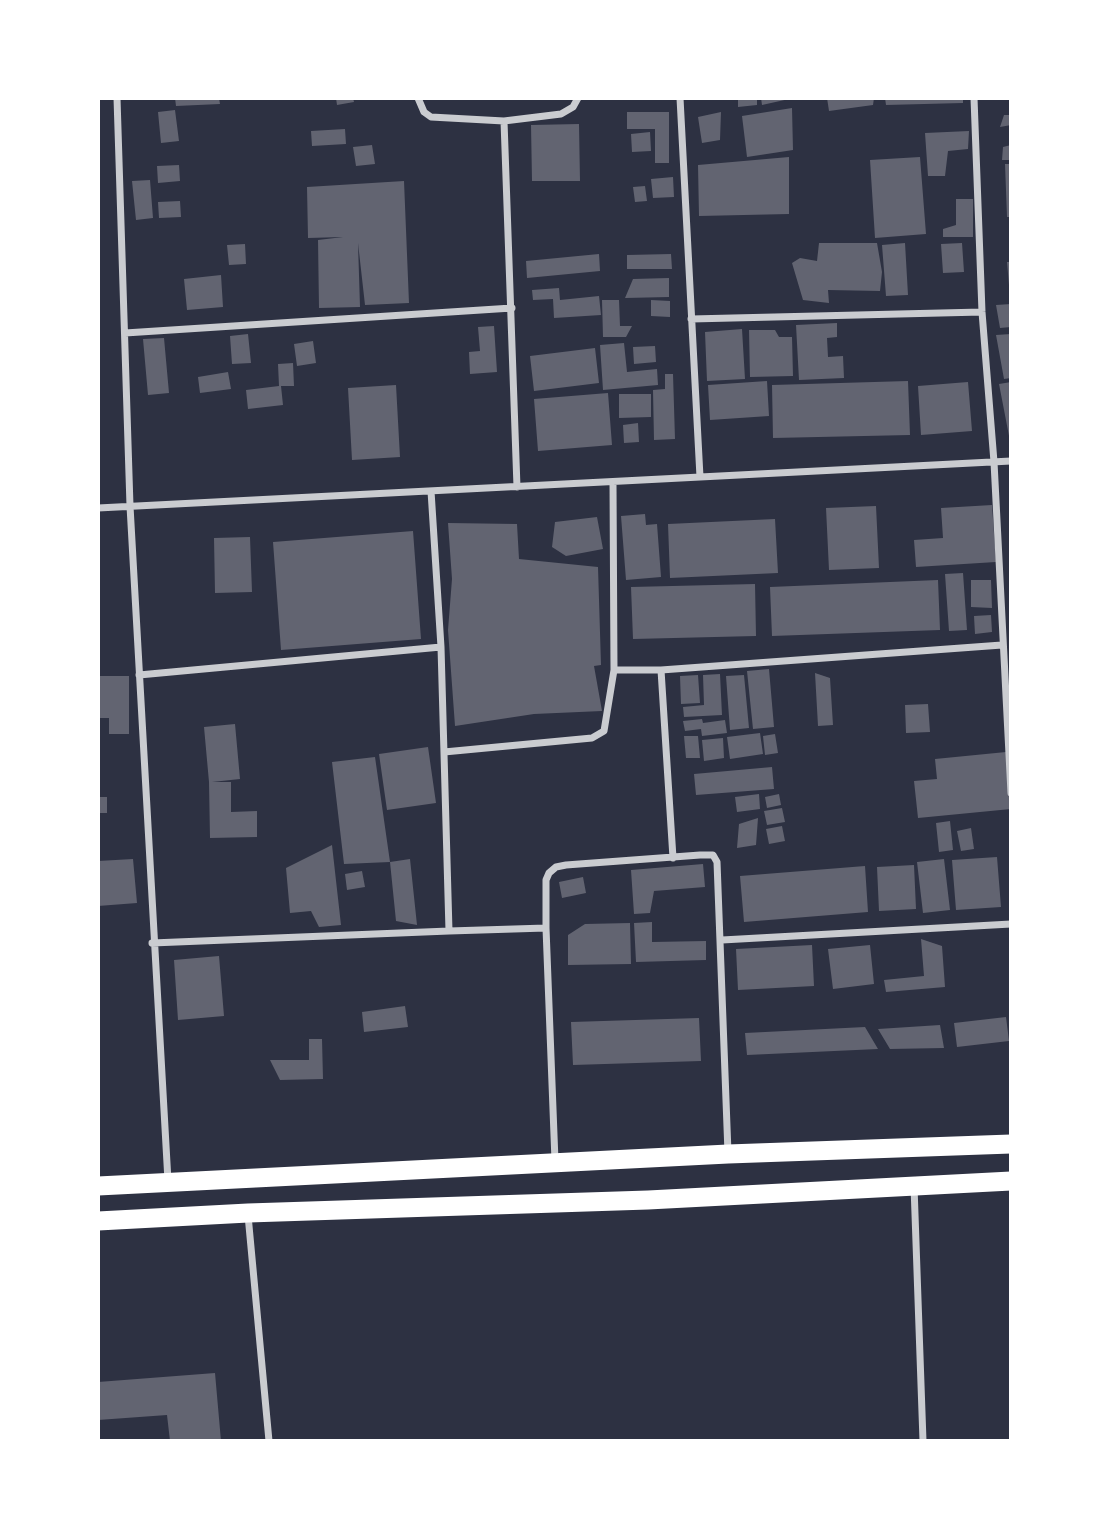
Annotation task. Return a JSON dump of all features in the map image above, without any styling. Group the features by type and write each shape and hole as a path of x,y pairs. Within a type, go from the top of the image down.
{"highway":[{"path":"98,1186 728,1154 1011,1144"},
{"path":"98,1221 248,1213 648,1200 1011,1181"}],"street":[{"path":"117,98 130,506 152,943 168,1182"},
{"path":"418,98 424,112 431,117 504,121 561,114 573,107 579,98"},
{"path":"680,98 700,477"},
{"path":"974,98 982,312 994,462 1011,793"},
{"path":"504,121 517,486"},
{"path":"125,333 512,308"},
{"path":"691,319 982,312"},
{"path":"98,508 1011,461"},
{"path":"444,752 592,738 604,731 614,670 613,482"},
{"path":"431,491 441,647 449,931"},
{"path":"614,670 662,670 1003,645"},
{"path":"139,675 441,647"},
{"path":"662,670 673,858"},
{"path":"555,1163 545,928 546,880 556,867 713,855 717,862 722,940 728,1154"},
{"path":"722,940 1011,924"},
{"path":"152,943 545,928"},
{"path":"914,1184 923,1441"},
{"path":"248,1213 269,1441"}],"building":[{"path":"175,98 219,98 220,104 176,106"},
{"path":"336,98 353,98 354,102 337,105"},
{"path":"738,98 757,98 757,105 738,107"},
{"path":"761,98 789,98 789,99 762,105"},
{"path":"827,98 874,98 873,105 829,111"},
{"path":"885,98 963,98 963,103 886,105"},
{"path":"792,108 793,150 747,157 742,116"},
{"path":"175,110 179,141 161,143 158,112"},
{"path":"627,112 669,112 669,163 655,163 655,129 627,129"},
{"path":"721,112 720,140 702,143 698,117"},
{"path":"1004,115 1011,115 1011,125 1000,127"},
{"path":"579,124 580,181 532,181 531,125"},
{"path":"345,129 346,144 312,146 311,131"},
{"path":"969,131 968,149 948,151 945,176 928,176 925,133"},
{"path":"650,132 651,151 632,152 631,134"},
{"path":"372,145 375,164 356,166 353,147"},
{"path":"1011,145 1011,160 1002,160 1003,147"},
{"path":"789,157 789,214 699,216 698,165"},
{"path":"920,157 926,234 875,238 870,160"},
{"path":"1005,164 1011,164 1011,217 1007,217"},
{"path":"179,165 180,181 158,183 157,166"},
{"path":"673,177 674,197 653,198 651,179"},
{"path":"150,180 153,218 136,220 132,181"},
{"path":"404,181 409,303 365,305 358,243 360,307 319,308 318,240 343,237 308,238 307,187"},
{"path":"645,186 647,201 635,202 633,187"},
{"path":"956,199 973,199 973,237 943,237 943,229 956,225"},
{"path":"180,201 181,217 159,218 158,202"},
{"path":"819,243 877,243 882,272 880,291 828,290 829,303 803,300 792,263 800,258 817,261"},
{"path":"905,243 908,295 886,296 882,245"},
{"path":"962,243 964,272 943,273 941,244"},
{"path":"245,244 246,264 229,265 227,245"},
{"path":"599,254 600,271 527,278 526,261"},
{"path":"671,254 672,269 627,269 627,255"},
{"path":"1007,262 1011,262 1011,285 1009,285"},
{"path":"221,275 223,307 187,310 184,279"},
{"path":"669,278 669,297 625,298 633,279"},
{"path":"559,288 560,300 599,296 601,315 554,318 553,299 533,300 532,290"},
{"path":"602,300 619,300 620,326 632,326 626,337 603,337"},
{"path":"651,300 670,301 670,317 651,316"},
{"path":"1011,304 1011,327 1000,328 996,305"},
{"path":"837,323 837,337 827,338 828,357 843,356 844,378 799,380 796,325"},
{"path":"494,326 497,372 470,374 469,352 480,351 478,327"},
{"path":"742,329 745,379 707,381 705,332"},
{"path":"749,330 775,330 779,337 792,337 793,376 750,377"},
{"path":"248,334 251,363 232,364 230,336"},
{"path":"1011,334 1011,378 1004,379 996,335"},
{"path":"164,338 169,393 148,395 143,339"},
{"path":"313,341 316,363 297,366 294,344"},
{"path":"624,343 627,372 657,369 658,385 603,390 600,345"},
{"path":"655,346 656,362 634,364 633,347"},
{"path":"595,348 599,383 534,391 530,356"},
{"path":"293,363 294,386 281,386 283,405 248,409 246,390 279,386 278,364"},
{"path":"228,372 231,389 200,393 198,377"},
{"path":"665,374 673,374 675,439 654,440 653,390 665,389"},
{"path":"767,381 769,416 710,420 708,385"},
{"path":"908,381 910,435 773,438 772,385"},
{"path":"968,382 972,431 921,435 918,386"},
{"path":"1011,382 1011,441 1010,441 999,384"},
{"path":"396,385 400,457 352,460 348,388"},
{"path":"608,393 612,445 538,451 534,399"},
{"path":"619,394 651,394 651,417 619,418"},
{"path":"638,423 639,442 624,443 623,425"},
{"path":"992,505 996,562 916,567 914,540 943,538 941,508"},
{"path":"876,506 879,568 829,570 826,508"},
{"path":"645,514 646,525 657,524 661,577 626,580 621,516"},
{"path":"597,517 603,549 566,556 552,547 555,522"},
{"path":"775,519 778,573 670,578 668,524"},
{"path":"448,523 517,524 519,559 598,567 601,665 594,666 602,711 534,714 455,726 448,630 452,579"},
{"path":"413,531 421,639 281,650 273,542"},
{"path":"250,537 252,592 215,593 214,538"},
{"path":"963,573 967,630 949,631 945,574"},
{"path":"938,580 940,630 772,636 770,587"},
{"path":"971,580 991,580 992,608 971,607"},
{"path":"755,584 756,636 633,639 631,587"},
{"path":"991,615 992,632 975,634 974,616"},
{"path":"769,669 774,727 753,729 747,671"},
{"path":"815,673 830,678 833,725 818,726"},
{"path":"720,674 722,715 684,717 683,707 704,705 703,675"},
{"path":"698,675 700,703 681,704 680,676"},
{"path":"744,675 749,728 730,730 726,676"},
{"path":"98,676 129,676 129,734 109,734 109,718 98,718"},
{"path":"928,704 930,732 906,733 905,705"},
{"path":"702,719 703,723 725,720 727,733 702,736 701,729 685,731 683,721"},
{"path":"235,724 240,779 212,782 231,782 231,812 257,811 257,837 210,838 204,727"},
{"path":"760,733 763,754 730,759 727,737"},
{"path":"775,734 778,753 765,755 763,736"},
{"path":"684,736 698,736 700,758 686,758"},
{"path":"723,738 724,758 704,761 702,740"},
{"path":"428,747 436,803 387,810 379,754"},
{"path":"1006,752 1011,809 918,818 914,781 937,779 935,759"},
{"path":"375,757 390,862 344,864 332,762"},
{"path":"772,767 774,789 696,795 694,774"},
{"path":"759,794 760,809 737,812 735,797"},
{"path":"779,794 781,805 767,808 765,797"},
{"path":"98,797 107,797 107,813 98,813"},
{"path":"782,808 785,822 767,825 764,811"},
{"path":"758,818 756,845 737,848 739,824"},
{"path":"950,821 953,850 939,852 936,823"},
{"path":"782,826 785,841 769,844 766,829"},
{"path":"971,828 974,849 961,851 957,831"},
{"path":"332,845 341,925 319,927 311,911 290,913 286,868"},
{"path":"997,857 1001,907 956,910 952,860"},
{"path":"133,859 137,903 98,906 98,861"},
{"path":"410,859 417,925 396,921 390,862"},
{"path":"944,859 950,910 923,913 917,862"},
{"path":"703,864 705,887 654,891 650,913 634,914 631,870"},
{"path":"914,865 916,909 879,911 877,867"},
{"path":"865,866 868,912 744,922 740,876"},
{"path":"362,871 365,887 347,890 345,874"},
{"path":"583,877 586,893 562,898 559,882"},
{"path":"652,922 652,942 706,941 706,960 636,962 634,923"},
{"path":"630,923 631,964 568,965 568,935 585,924"},
{"path":"921,939 942,946 945,987 886,992 884,980 924,976"},
{"path":"812,945 814,986 738,990 736,949"},
{"path":"870,945 874,984 833,989 828,949"},
{"path":"219,956 224,1016 178,1020 174,960"},
{"path":"405,1006 408,1027 364,1032 362,1012"},
{"path":"1006,1017 1009,1041 957,1047 954,1023"},
{"path":"699,1018 701,1061 573,1065 571,1022"},
{"path":"940,1025 944,1048 890,1049 878,1029"},
{"path":"865,1027 878,1049 747,1055 745,1033"},
{"path":"309,1039 322,1039 323,1079 280,1080 270,1060 309,1060"},
{"path":"215,1373 221,1441 170,1441 167,1415 98,1420 98,1382"}]}
